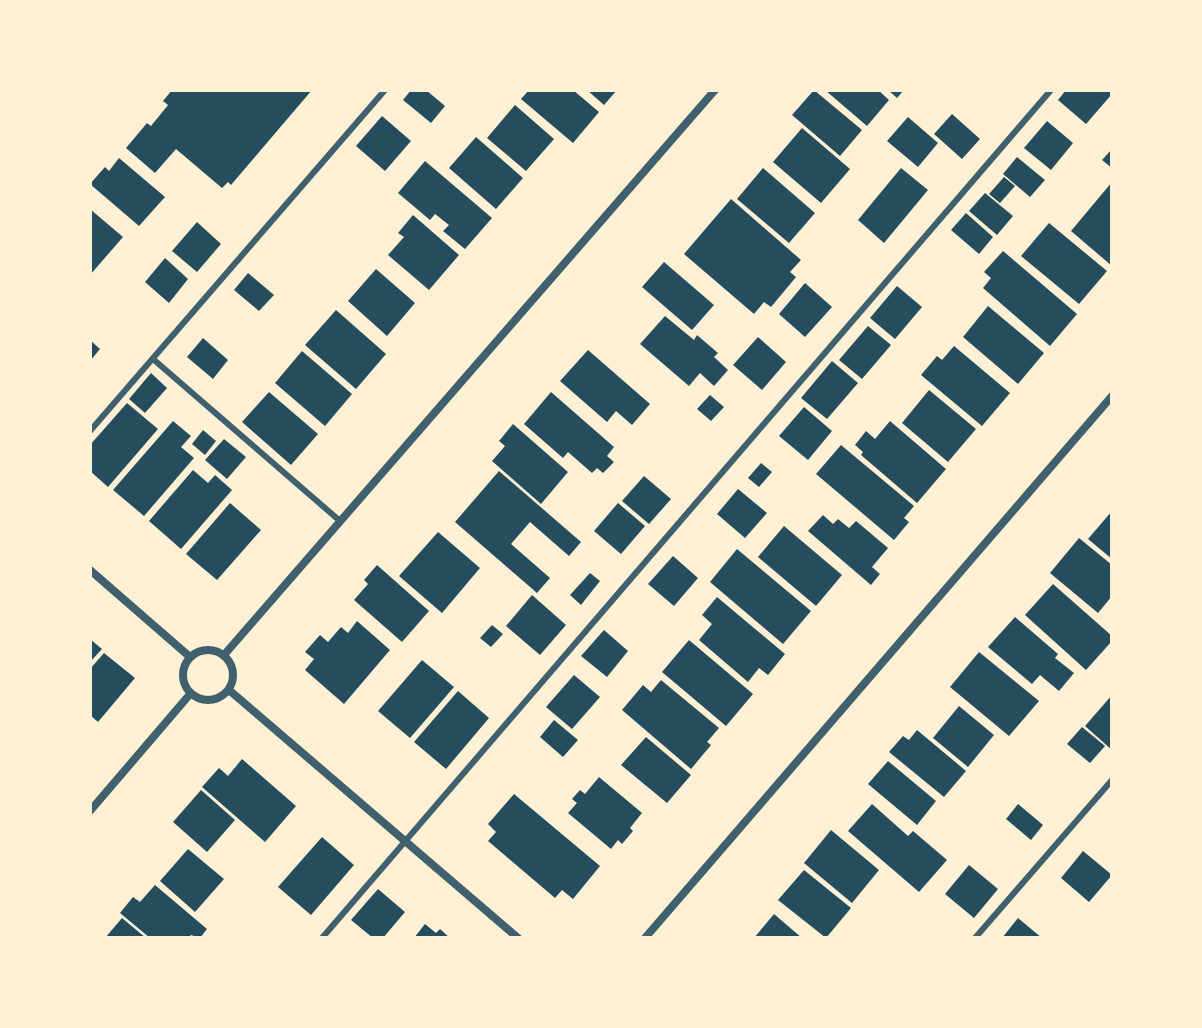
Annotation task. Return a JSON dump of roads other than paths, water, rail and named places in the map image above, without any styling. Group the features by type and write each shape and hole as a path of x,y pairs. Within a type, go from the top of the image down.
{"street":[{"path":"224,655 715,90"},
{"path":"645,938 1112,396"},
{"path":"90,570 190,657"},
{"path":"207,649 224,655 233,672 229,690 221,697 210,700 200,699 191,693 183,675 190,657 207,649"},
{"path":"229,690 518,938"},
{"path":"90,811 191,693"}],"lane":[{"path":"90,431 385,90"},
{"path":"322,938 1051,90"},
{"path":"153,359 340,521"},
{"path":"975,938 1112,780"}]}
